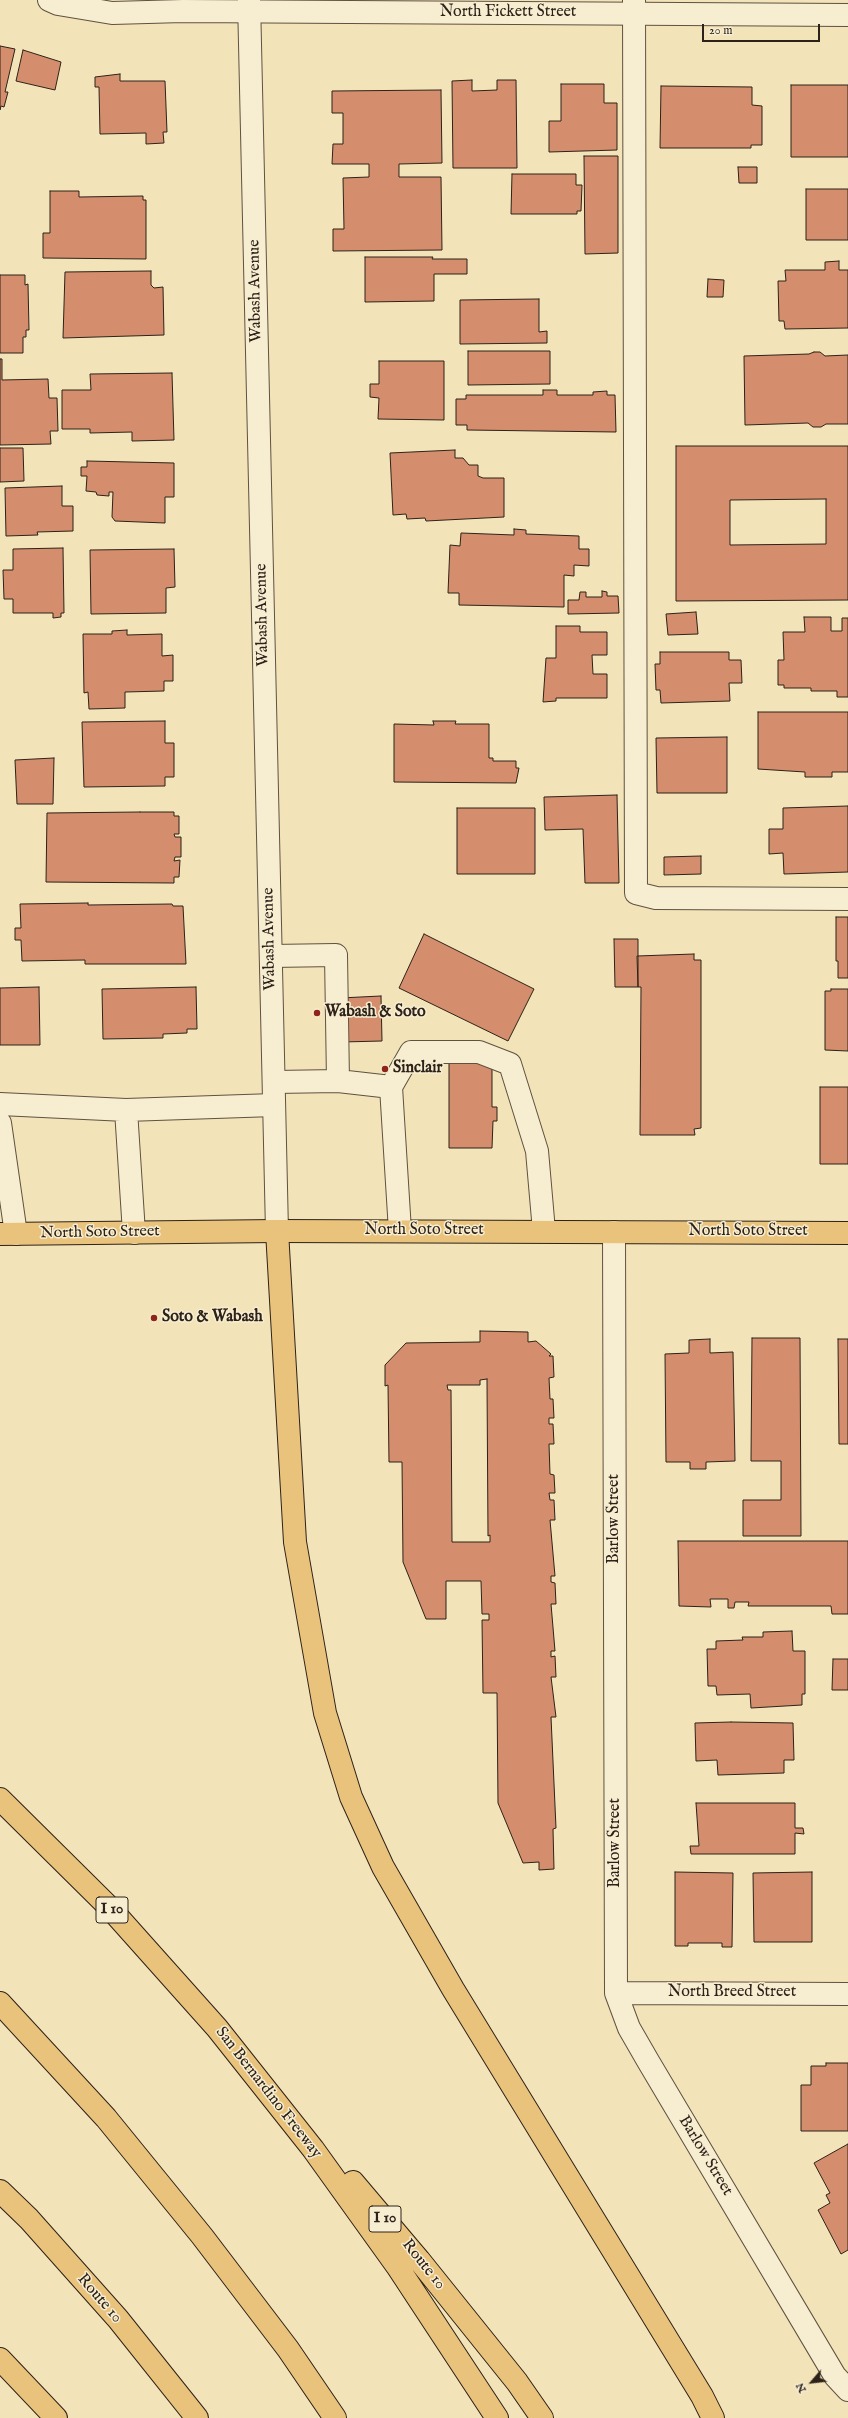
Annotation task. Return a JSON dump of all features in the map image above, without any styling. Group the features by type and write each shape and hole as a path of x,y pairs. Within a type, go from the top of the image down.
{"main road":[{"name":"North Soto Street","path":"8,1234 277,1231 848,1233"},
{"path":"277,1231 295,1542 325,1713 351,1797 383,1866 453,1989 702,2396 713,2418"},
{"name":"San Bernardino Freeway","path":"0,1799 109,1907 217,2028 322,2161 406,2279 497,2418"},
{"path":"0,2003 106,2118 167,2192 288,2349 335,2418"},
{"name":"Route 10","path":"217,2028 318,2140 420,2260 517,2382 542,2418"},
{"path":"0,2190 29,2220"},
{"path":"0,2197 29,2220"},
{"name":"Route 10","path":"29,2220 118,2319 197,2418"},
{"path":"0,2359 56,2418"}],"street":[{"name":"North Fickett Street","path":"49,0 58,4 112,13 249,6 634,7 848,15"},
{"name":"Wabash Avenue","path":"249,6 277,1231"},
{"path":"634,7 636,893 656,898 848,899"},
{"path":"271,956 336,955 338,1081"},
{"path":"400,1231 391,1087 411,1052 479,1052 510,1064 537,1151 544,1231"},
{"path":"274,1082 338,1081 391,1087"},
{"path":"0,1104 126,1110 274,1105"},
{"path":"126,1110 134,1233"},
{"path":"0,1123 8,1234"},
{"name":"Barlow Street","path":"614,1232 616,1993 629,2028 644,2055 835,2376 848,2390"},
{"name":"North Breed Street","path":"616,1993 848,1994"}],"building":[{"path":"0,46 15,49 5,92 8,92 4,107 1,106 0,110"},
{"path":"23,50 61,62 55,90 16,81"},
{"path":"120,74 120,81 165,81 167,132 163,132 164,143 146,144 146,133 100,134 99,87 95,87 95,77"},
{"path":"472,80 472,91 497,90 497,80 516,80 517,168 453,168 452,81"},
{"path":"561,84 604,84 604,103 617,103 617,150 549,152 549,121 561,121"},
{"path":"791,85 848,85 848,157 791,157"},
{"path":"661,86 752,87 752,105 762,106 762,145 751,145 751,148 660,148"},
{"path":"441,90 442,163 399,164 399,177 441,177 442,250 333,251 333,229 344,229 343,178 369,177 369,164 332,164 333,144 343,144 343,113 332,113 332,91"},
{"path":"584,156 618,156 618,253 585,254"},
{"path":"738,167 757,167 757,183 739,183"},
{"path":"512,174 576,174 576,185 582,185 581,211 577,211 577,214 511,214"},
{"path":"806,189 848,189 848,240 806,240"},
{"path":"50,191 79,191 79,197 143,196 143,200 146,200 146,259 43,258 43,233 50,233"},
{"path":"365,257 433,257 432,259 467,259 467,274 434,274 434,301 365,302"},
{"path":"839,261 839,270 848,270 848,328 785,329 784,321 779,321 778,281 786,281 785,270 825,270 825,262"},
{"path":"151,271 151,285 154,288 163,287 164,335 63,338 65,272"},
{"path":"0,275 25,275 25,285 28,284 29,330 26,330 26,337 23,337 23,353 0,353"},
{"path":"708,279 724,280 723,297 707,297"},
{"path":"539,299 539,332 547,331 547,343 460,344 460,300"},
{"path":"468,351 550,351 550,384 468,385"},
{"path":"820,352 825,356 848,355 848,424 826,424 821,427 813,427 808,423 745,425 744,356 809,354"},
{"path":"0,359 2,359 2,380 48,379 49,398 57,398 58,431 50,431 51,444 0,445"},
{"path":"379,361 444,361 444,420 378,419 379,398 370,397 370,384 379,384"},
{"path":"172,373 174,440 132,441 132,432 90,433 90,429 62,429 62,390 91,390 90,374"},
{"path":"543,390 557,390 557,395 593,395 593,392 607,391 607,395 615,395 616,432 467,430 467,425 456,425 456,399 466,399 466,395 543,395"},
{"path":"676,446 848,446 848,600 676,601","holes":["826,499 826,544 730,545 730,500"]},
{"path":"0,448 23,448 24,481 0,482"},
{"path":"455,450 455,458 463,458 469,465 478,465 478,476 483,478 504,478 504,517 426,521 425,518 407,519 406,514 393,515 390,453"},
{"path":"87,461 174,463 174,497 165,497 165,523 115,521 112,517 113,492 109,492 109,496 97,495 96,492 86,491 87,476 81,476 81,467 87,467"},
{"path":"62,486 62,506 73,506 73,531 37,532 38,535 6,536 5,488"},
{"path":"514,529 526,530 526,534 579,536 579,549 589,549 589,566 574,565 574,576 564,575 564,607 459,605 459,593 448,593 450,545 460,546 461,533 514,535"},
{"path":"63,548 64,613 61,613 61,617 53,618 53,613 13,613 13,599 4,599 3,570 13,570 13,549"},
{"path":"174,549 175,587 166,588 166,613 91,614 90,550"},
{"path":"602,591 607,592 607,596 618,596 619,613 568,614 568,600 579,600 580,592 586,592 586,597 602,597"},
{"path":"696,612 698,634 668,635 666,614"},
{"path":"804,617 831,617 831,631 842,631 842,618 848,618 848,697 837,697 837,691 811,691 811,688 784,688 784,685 778,685 778,660 784,660 783,632 805,632"},
{"path":"556,626 580,626 580,632 607,632 607,655 592,655 593,674 607,674 607,698 556,698 556,701 543,702 546,658 556,658"},
{"path":"127,630 127,635 162,634 162,656 173,655 173,681 164,681 164,691 125,692 125,708 89,709 88,692 84,693 83,634 112,634 112,631"},
{"path":"660,652 729,652 729,660 741,660 742,683 729,683 730,701 661,703 660,690 656,690 655,664 660,664"},
{"path":"758,712 848,712 848,772 832,772 832,777 805,777 805,772 758,769"},
{"path":"165,721 165,743 174,743 174,777 165,777 165,786 84,787 82,722"},
{"path":"433,721 456,721 455,724 489,724 489,758 493,758 493,761 516,761 516,768 519,768 516,783 394,782 394,724 434,725"},
{"path":"727,737 727,793 657,793 656,738"},
{"path":"54,758 53,804 17,804 15,760"},
{"path":"617,795 619,883 585,883 583,829 545,830 544,797"},
{"path":"848,806 848,872 784,874 783,853 769,854 769,829 783,829 783,808"},
{"path":"457,808 535,808 535,874 457,874"},
{"path":"174,812 174,816 179,816 179,834 174,834 175,837 181,837 181,857 175,857 174,861 180,860 179,877 174,877 174,883 46,882 47,813"},
{"path":"701,856 701,874 664,875 664,857"},
{"path":"88,903 88,905 172,904 173,906 183,906 186,964 85,964 85,960 22,961 21,940 15,940 15,928 21,928 20,904"},
{"path":"836,917 848,917 848,978 838,978 838,961 836,961"},
{"path":"424,934 534,989 508,1041 399,988"},
{"path":"614,939 638,939 638,987 615,987"},
{"path":"694,954 694,960 701,960 701,1128 694,1129 695,1135 640,1135 641,987 638,987 637,956"},
{"path":"39,987 40,1045 0,1045 0,988"},
{"path":"196,987 197,1029 187,1029 187,1033 163,1034 163,1038 103,1039 102,989"},
{"path":"831,989 848,989 848,1051 825,1050 825,991 831,991"},
{"path":"381,996 382,1041 342,1042 340,998"},
{"path":"449,1061 492,1061 492,1107 497,1107 497,1121 493,1121 492,1148 449,1148"},
{"path":"820,1087 848,1087 848,1164 820,1164"},
{"path":"480,1331 528,1332 528,1342 536,1341 551,1354 549,1356 553,1356 554,1377 549,1378 550,1399 553,1399 554,1418 549,1418 549,1424 553,1424 554,1444 549,1444 550,1474 554,1475 555,1493 549,1493 550,1500 554,1500 555,1520 550,1520 555,1576 551,1576 551,1582 555,1583 556,1604 551,1604 555,1651 551,1651 551,1657 555,1656 556,1677 551,1677 556,1717 551,1717 556,1828 553,1829 554,1869 539,1870 539,1862 523,1863 498,1803 497,1693 483,1693 482,1620 489,1620 489,1614 482,1614 481,1581 446,1581 446,1619 426,1619 403,1562 402,1462 389,1462 388,1385 385,1386 385,1365 406,1343 480,1342","holes":["487,1379 488,1536 490,1535 490,1542 452,1542 451,1390 448,1390 447,1385 480,1385 480,1380"]},
{"path":"752,1338 800,1338 801,1536 743,1536 743,1500 781,1500 781,1461 751,1461"},
{"path":"710,1339 710,1353 733,1352 735,1461 706,1462 706,1469 690,1469 690,1462 666,1462 665,1354 689,1353 689,1340"},
{"path":"838,1339 848,1339 848,1444 839,1444"},
{"path":"678,1541 848,1541 848,1614 832,1614 831,1606 748,1606 749,1602 735,1602 734,1608 728,1608 728,1599 710,1599 711,1607 679,1606"},
{"path":"792,1631 793,1651 805,1651 805,1694 802,1694 802,1705 751,1708 750,1694 717,1695 716,1686 708,1686 707,1649 716,1649 716,1641 743,1640 742,1637 763,1637 763,1632"},
{"path":"833,1659 848,1659 848,1690 832,1690"},
{"path":"695,1723 793,1723 794,1760 784,1760 784,1773 718,1775 717,1760 696,1761"},
{"path":"696,1803 795,1803 795,1828 803,1828 804,1834 795,1833 795,1854 691,1854 690,1846 699,1846"},
{"path":"675,1872 733,1873 732,1947 722,1947 722,1943 688,1943 688,1946 675,1946"},
{"path":"812,1872 812,1942 754,1942 753,1873"},
{"path":"826,2063 848,2063 848,2131 801,2131 801,2085 811,2085 811,2066 826,2066"},
{"path":"848,2144 848,2250 841,2254 818,2210 830,2203 826,2195 830,2193 814,2163"}],"place":[{"name":"Wabash & Soto","path":"317,1013"},
{"name":"Sinclair","path":"385,1069"},
{"name":"Soto & Wabash","path":"154,1318"}]}
